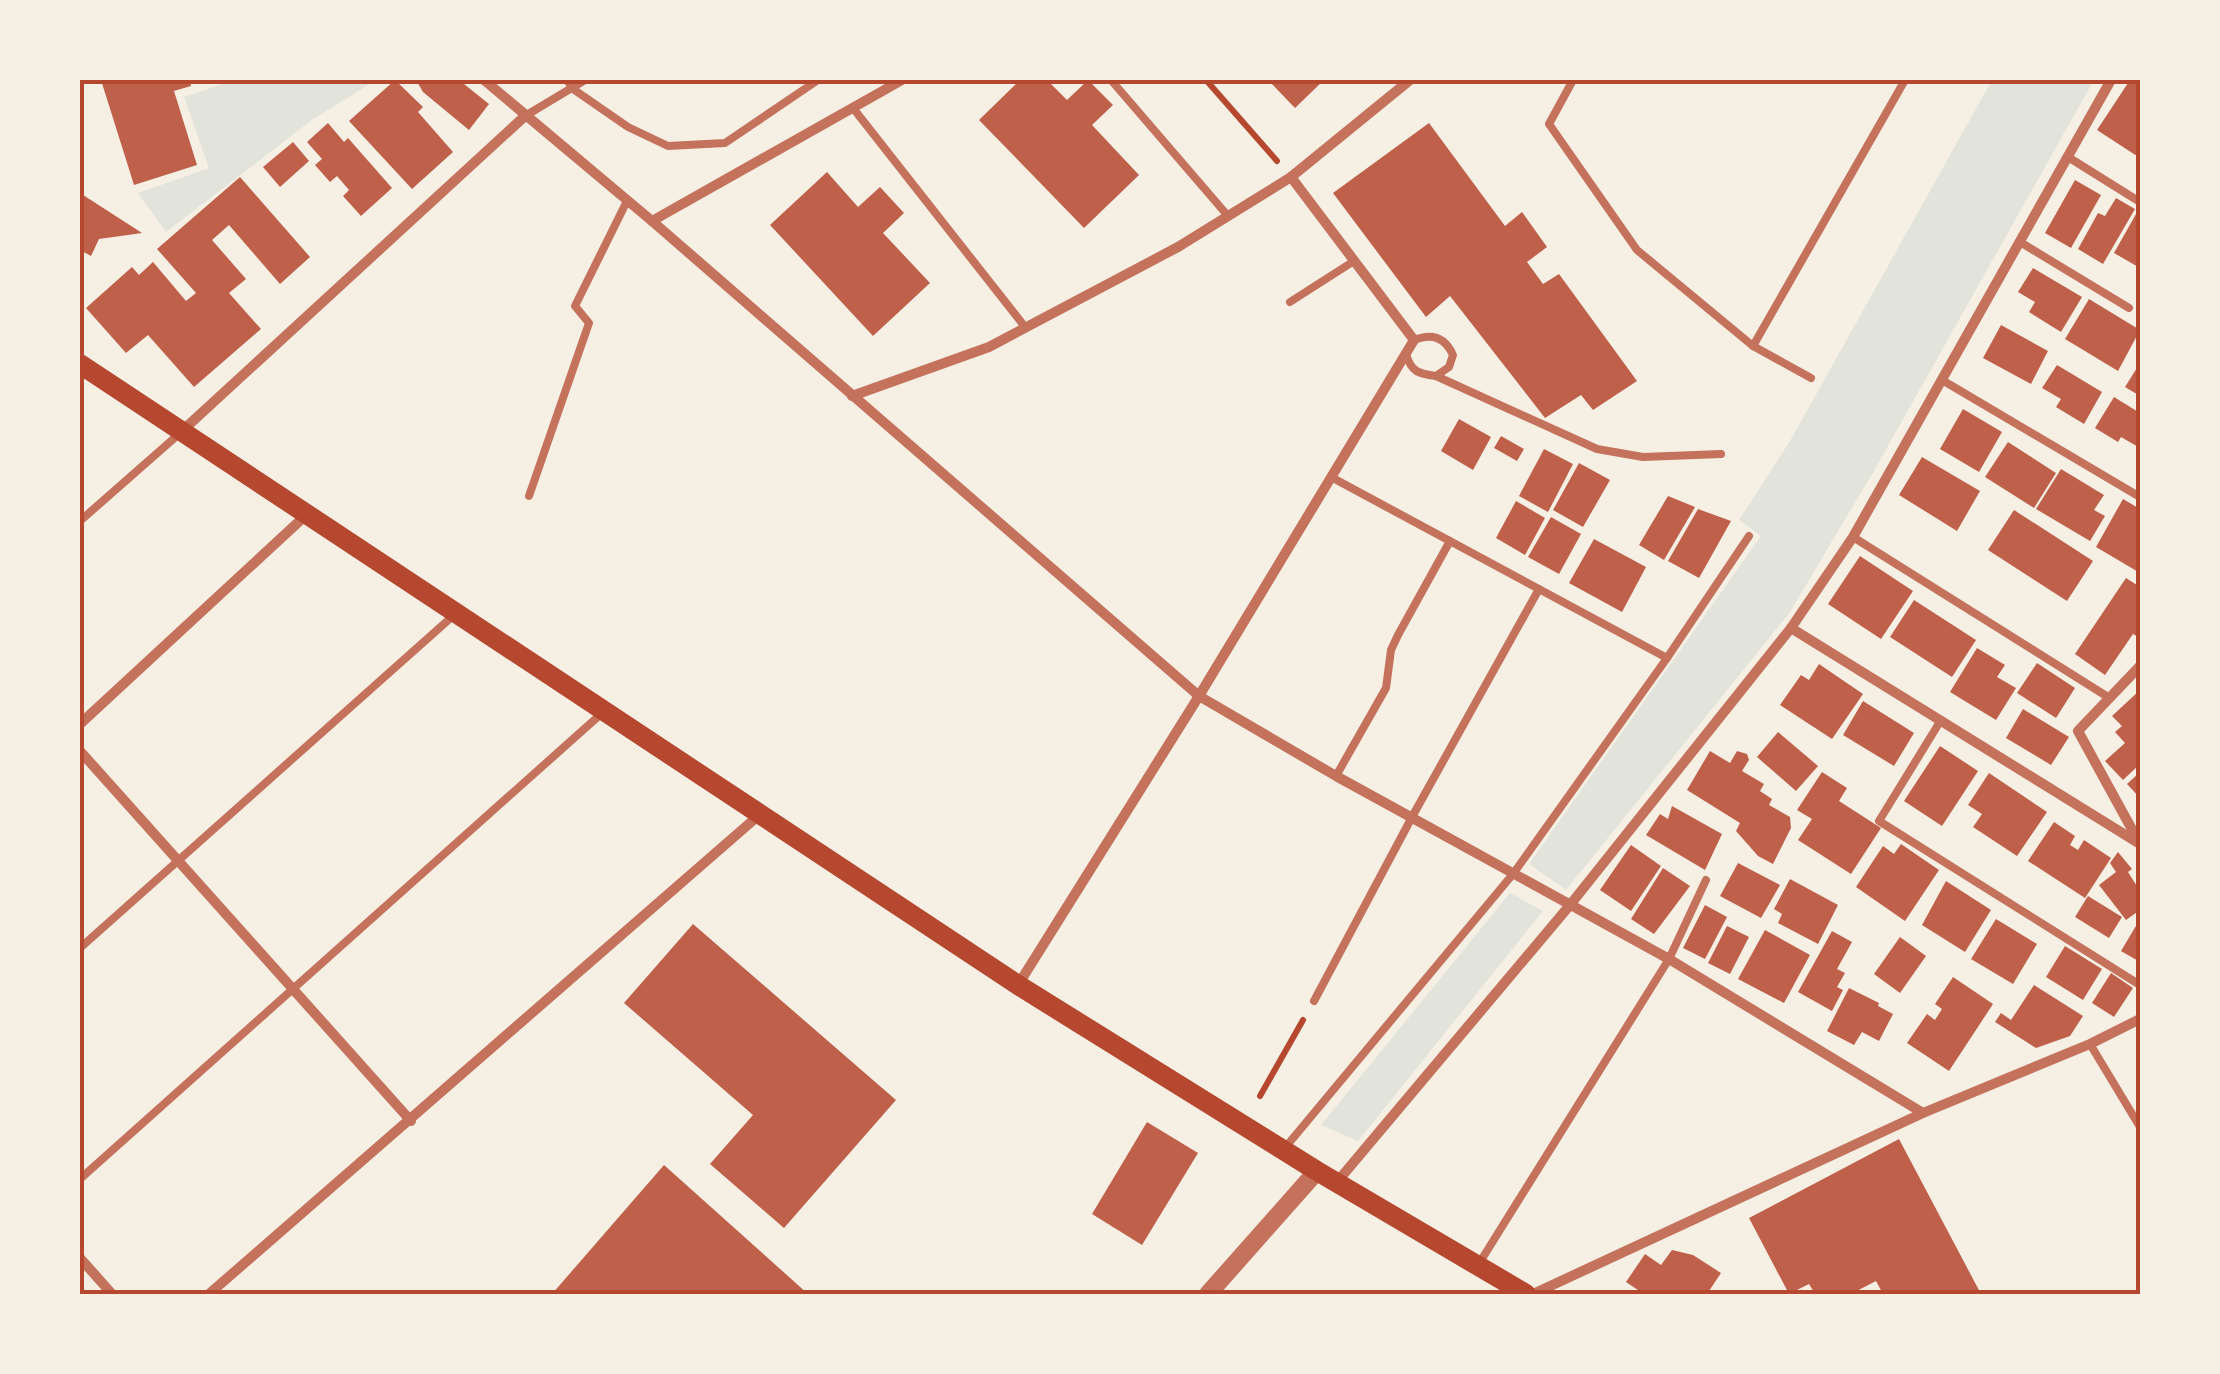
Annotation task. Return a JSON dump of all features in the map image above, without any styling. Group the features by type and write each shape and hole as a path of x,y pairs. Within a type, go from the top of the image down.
{"main road":[{"path":"80,364 1018,985 1317,1171 1529,1294"}],"street":[{"path":"484,80 1199,696 1668,960 1923,1113"},
{"path":"652,221 902,80"},
{"path":"852,396 989,346 1178,248 1291,177 1410,80"},
{"path":"1337,1182 1570,905 1791,628 1853,537 2111,80"},
{"path":"182,431 525,116"},
{"path":"1018,985 1199,696 1414,340 1291,177"},
{"path":"80,724 305,516"},
{"path":"1791,628 2140,844 2078,730 2140,666"},
{"path":"80,751 410,1121"},
{"path":"208,1294 758,816"},
{"path":"1529,1294 1923,1113 2090,1044 2140,1019"},
{"path":"1208,1294 1317,1171"},
{"path":"80,1258 112,1294"}],"lane":[{"path":"567,80 628,127 668,146 725,143 818,80"},
{"path":"525,116 585,80"},
{"path":"1110,80 1228,216"},
{"path":"1573,80 1548,124 1637,250 1753,346 1811,378"},
{"path":"1753,346 1905,80"},
{"path":"854,108 1025,327"},
{"path":"2068,157 2140,202"},
{"path":"529,496 589,324 575,306 628,201"},
{"path":"2020,242 2129,308"},
{"path":"1290,302 1354,260"},
{"path":"1414,340 1434,336 1448,343 1453,355 1449,366 1436,376"},
{"path":"1406,354 1410,366 1419,374 1436,376 1597,449 1643,457 1721,454"},
{"path":"1942,380 2140,496"},
{"path":"80,521 182,431"},
{"path":"1331,477 1667,658"},
{"path":"1283,1150 1514,874 1749,536"},
{"path":"1853,537 2108,697"},
{"path":"1336,776 1386,688 1391,650 1450,541"},
{"path":"1314,1001 1539,589"},
{"path":"80,948 455,614"},
{"path":"80,1180 604,711"},
{"path":"1942,720 1879,821 2140,985"},
{"path":"1478,1266 1668,960 1706,880"},
{"path":"2090,1044 2140,1126"}],"path":[{"path":"1206,80 1291,177"},
{"path":"1260,1096 1314,1001"}],"shaded area":[{"path":"234,80 376,80 312,120 166,232 138,193 209,168 184,97"},
{"path":"1992,80 2094,80 1790,612 1566,890 1529,864 1761,536 1739,520 1790,441"},
{"path":"1510,893 1543,911 1358,1141 1321,1125"}],"building":[{"path":"101,80 190,80 191,86 174,91 197,165 134,185"},
{"path":"395,80 423,107 418,112 453,152 412,189 349,121"},
{"path":"416,80 459,80 489,104 469,130 423,92"},
{"path":"1020,80 1047,80 1067,100 1088,80 1113,105 1092,125 1139,175 1084,228 979,120"},
{"path":"1268,80 1324,80 1295,108"},
{"path":"2130,80 2140,83 2140,158 2097,130"},
{"path":"328,123 344,142 348,138 392,188 361,216 343,196 349,190 337,176 330,182 315,165 322,159 307,142"},
{"path":"1429,123 1505,226 1522,212 1547,247 1527,262 1543,284 1559,274 1637,381 1593,410 1581,395 1545,418 1450,296 1426,317 1333,193"},
{"path":"293,142 309,161 280,187 263,167"},
{"path":"827,172 858,207 880,187 904,213 883,233 930,283 873,336 770,225"},
{"path":"240,177 310,257 280,284 229,225 212,240 246,279 229,293 261,329 194,387 148,335 126,353 86,308 132,267 139,275 153,262 186,301 196,293 157,249"},
{"path":"2075,180 2101,195 2071,248 2045,233"},
{"path":"80,193 142,233 99,239 91,256 80,250"},
{"path":"2116,198 2135,209 2103,264 2078,249 2098,213 2105,216"},
{"path":"2136,214 2140,216 2140,268 2114,253"},
{"path":"2033,268 2082,297 2061,332 2029,312 2035,302 2018,292"},
{"path":"2089,299 2140,330 2118,371 2065,339"},
{"path":"2001,325 2048,351 2031,384 1983,358"},
{"path":"2140,363 2140,396 2125,387"},
{"path":"2057,365 2102,392 2084,424 2056,407 2061,399 2042,388"},
{"path":"2114,397 2140,413 2140,448 2121,437 2118,442 2095,428"},
{"path":"1963,409 2002,432 1979,472 1940,449"},
{"path":"1459,419 1491,437 1473,470 1441,451"},
{"path":"1501,436 1524,449 1517,461 1494,448"},
{"path":"2008,442 2056,473 2034,508 1985,477"},
{"path":"1544,449 1573,464 1548,512 1519,496"},
{"path":"1922,457 1980,491 1957,531 1899,495"},
{"path":"1579,463 1610,480 1583,527 1553,510"},
{"path":"2061,469 2104,495 2094,510 2105,516 2090,541 2036,509"},
{"path":"1668,496 1695,507 1664,560 1639,545"},
{"path":"2123,499 2140,509 2140,573 2096,547"},
{"path":"1516,501 1545,518 1525,555 1496,538"},
{"path":"1698,509 1731,521 1699,578 1668,561"},
{"path":"2014,510 2093,561 2067,601 1988,550"},
{"path":"1551,517 1581,534 1559,574 1528,557"},
{"path":"1594,539 1646,567 1622,612 1569,583"},
{"path":"1860,556 1913,591 1881,639 1828,604"},
{"path":"2126,578 2140,587 2140,638 2133,634 2105,675 2075,654"},
{"path":"1914,600 1976,640 1952,677 1890,637"},
{"path":"1977,648 2005,665 1997,677 2016,688 1996,720 1950,692"},
{"path":"2037,663 2075,688 2056,718 2017,693"},
{"path":"1819,664 1863,694 1832,739 1780,705 1801,675 1809,680"},
{"path":"2140,690 2140,764 2123,780 2105,761 2125,743 2115,732 2122,726 2112,716"},
{"path":"1863,701 1914,733 1894,766 1843,735"},
{"path":"2023,709 2069,737 2051,765 2006,738"},
{"path":"1778,732 1818,766 1796,791 1757,757"},
{"path":"1940,746 1978,771 1942,826 1904,801"},
{"path":"1710,751 1730,763 1737,751 1747,754 1749,760 1742,771 1764,784 1760,791 1772,799 1769,805 1790,817 1791,828 1773,864 1758,856 1736,831 1740,823 1687,790"},
{"path":"1822,772 1847,788 1839,801 1881,828 1851,874 1798,840 1812,819 1797,810"},
{"path":"2140,772 2140,798 2127,784"},
{"path":"1989,773 2047,812 2017,856 1973,827 1982,814 1968,805"},
{"path":"1672,806 1722,834 1705,870 1646,835 1660,814 1668,819"},
{"path":"2054,822 2075,836 2070,845 2078,850 2084,840 2111,858 2085,898 2028,861"},
{"path":"1901,844 1939,870 1905,921 1856,887 1883,846 1894,854"},
{"path":"1631,845 1661,866 1631,911 1600,890"},
{"path":"2118,852 2132,869 2128,872 2140,891 2140,910 2126,920 2099,885 2116,872 2110,863"},
{"path":"1738,863 1780,885 1761,918 1720,896"},
{"path":"1663,868 1690,886 1654,934 1631,919"},
{"path":"1790,879 1838,905 1818,944 1778,923 1782,914 1774,909"},
{"path":"1946,881 1991,910 1965,952 1922,925"},
{"path":"2088,896 2122,917 2109,938 2075,917"},
{"path":"1705,905 1727,917 1705,959 1683,948"},
{"path":"1996,919 2037,944 2013,984 1971,959"},
{"path":"2140,919 2140,962 2121,951"},
{"path":"693,924 896,1100 784,1228 710,1164 753,1115 624,1003"},
{"path":"1727,926 1749,937 1730,974 1708,963"},
{"path":"1765,930 1810,955 1784,1003 1738,979"},
{"path":"1832,931 1852,942 1837,969 1845,973 1837,987 1843,990 1832,1011 1798,992"},
{"path":"1900,937 1926,956 1900,993 1874,974"},
{"path":"2065,946 2102,969 2083,1000 2046,977"},
{"path":"2111,973 2133,988 2114,1017 2092,1003"},
{"path":"1953,977 1993,1004 1949,1071 1907,1043 1927,1014 1935,1020 1942,1009 1935,1004"},
{"path":"2034,985 2083,1016 2070,1036 2036,1048 1995,1022 2001,1013 2011,1020"},
{"path":"1849,988 1893,1014 1879,1041 1862,1032 1854,1045 1827,1031"},
{"path":"1147,1122 1198,1153 1142,1245 1092,1214"},
{"path":"1899,1139 1981,1294 1883,1294 1876,1281 1851,1294 1815,1294 1809,1284 1789,1294 1749,1218"},
{"path":"664,1165 808,1294 552,1294"},
{"path":"1672,1250 1693,1255 1721,1273 1707,1294 1644,1294 1626,1282 1645,1254 1661,1265"}]}
